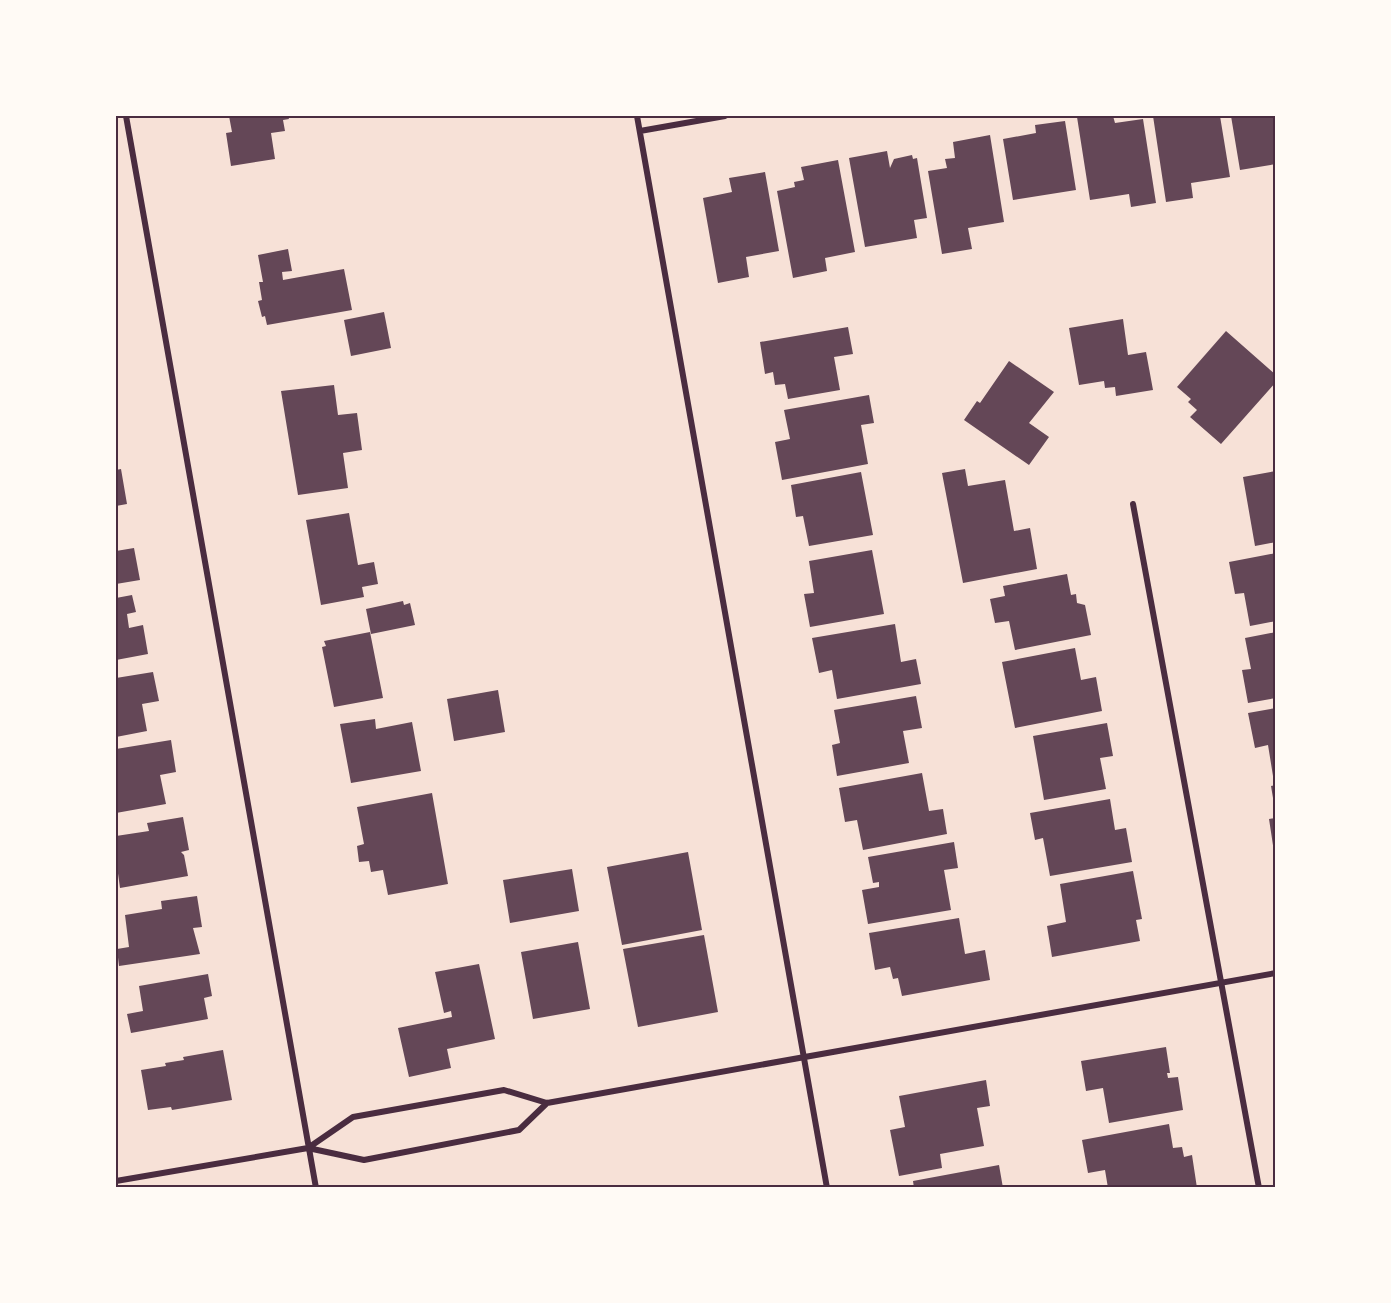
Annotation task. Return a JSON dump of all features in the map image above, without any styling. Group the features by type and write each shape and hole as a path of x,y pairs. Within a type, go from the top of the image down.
{"street":[{"path":"126,116 316,1188"},
{"path":"637,116 827,1188"},
{"path":"640,131 725,116"},
{"path":"1133,504 1259,1188"},
{"path":"308,1148 353,1117 504,1090 547,1102 1275,973"},
{"path":"116,1181 308,1148 364,1160 397,1154 519,1131 547,1102"}],"building":[{"path":"229,116 288,116 289,119 283,120 285,131 271,133 275,159 231,166 226,133 232,132"},
{"path":"1113,116 1115,123 1143,119 1156,203 1131,207 1129,194 1090,200 1077,117"},
{"path":"1153,116 1220,116 1230,177 1191,183 1193,198 1166,202"},
{"path":"1231,116 1276,116 1276,164 1240,170"},
{"path":"1065,121 1076,190 1013,200 1003,139 1036,133 1035,125"},
{"path":"990,135 1004,222 968,228 972,249 942,254 928,171 947,168 945,159 955,158 953,142"},
{"path":"887,151 890,168 894,159 912,155 913,159 917,158 927,218 914,220 917,238 865,247 849,158"},
{"path":"838,160 855,252 825,258 827,271 793,278 777,191 795,187 794,182 804,180 801,167"},
{"path":"765,172 779,251 746,257 749,277 718,283 703,198 732,192 729,178"},
{"path":"288,249 292,271 282,272 283,280 344,269 352,310 267,325 265,316 262,317 258,301 262,300 259,282 263,282 258,255"},
{"path":"384,312 391,348 351,356 344,320"},
{"path":"1123,319 1128,355 1146,352 1153,390 1116,396 1115,387 1105,388 1104,381 1079,385 1069,328"},
{"path":"848,327 853,354 834,357 840,390 788,399 785,384 775,385 773,372 765,374 760,342"},
{"path":"1226,331 1276,375 1276,382 1221,444 1190,417 1197,410 1188,402 1191,399 1177,387"},
{"path":"1009,361 1054,392 1029,423 1049,437 1029,465 964,420 977,401 980,403"},
{"path":"334,385 338,415 357,413 362,450 343,453 348,488 298,495 281,391"},
{"path":"869,395 874,423 861,425 868,464 782,480 775,442 790,439 784,410"},
{"path":"121,469 127,504 116,506 116,470"},
{"path":"965,469 968,486 1005,480 1014,531 1030,528 1037,569 963,583 942,473"},
{"path":"1276,471 1276,542 1255,546 1243,477"},
{"path":"861,472 873,535 809,546 803,516 796,517 791,485"},
{"path":"349,513 358,565 374,562 378,584 362,587 364,597 321,605 306,520"},
{"path":"134,548 140,580 116,584 116,551"},
{"path":"872,550 884,614 810,627 804,594 814,593 809,561"},
{"path":"1276,553 1276,621 1250,626 1244,593 1235,594 1229,562"},
{"path":"1067,574 1071,595 1076,594 1077,603 1085,605 1091,635 1015,650 1009,621 995,623 990,599 1005,596 1003,586"},
{"path":"132,595 136,612 127,614 129,628 143,625 148,654 116,660 116,598"},
{"path":"403,601 404,605 410,603 415,625 371,634 366,609"},
{"path":"895,624 901,662 916,659 921,684 837,699 832,670 819,673 812,638"},
{"path":"370,632 383,698 334,707 322,647 326,646 324,641"},
{"path":"1276,632 1276,698 1248,703 1242,670 1251,669 1245,638"},
{"path":"1075,648 1081,680 1096,677 1102,711 1015,728 1002,662"},
{"path":"153,672 159,701 142,704 147,731 116,737 116,678"},
{"path":"498,690 505,732 454,741 447,699"},
{"path":"916,696 922,728 903,731 909,763 837,776 832,745 840,743 834,710"},
{"path":"1276,708 1276,776 1273,776 1268,745 1255,748 1248,713"},
{"path":"375,719 376,729 412,722 421,771 351,783 340,724"},
{"path":"1107,723 1113,756 1100,758 1106,789 1044,800 1033,736"},
{"path":"171,740 176,772 160,775 166,804 116,813 116,749"},
{"path":"922,773 929,811 943,809 947,834 863,850 857,820 845,822 839,788"},
{"path":"1276,785 1276,804 1274,804 1271,786"},
{"path":"432,793 448,884 388,895 383,870 371,872 369,861 359,862 357,846 364,844 357,807"},
{"path":"1110,799 1115,830 1126,828 1132,862 1050,876 1043,838 1035,840 1030,813"},
{"path":"183,817 189,850 181,852 184,855 188,876 120,888 116,836 149,831 147,823"},
{"path":"1276,818 1276,852 1274,852 1269,819"},
{"path":"954,842 958,868 944,870 951,910 868,924 862,890 879,887 879,882 873,883 868,857"},
{"path":"688,852 702,930 622,945 607,867"},
{"path":"572,869 579,911 510,923 503,880"},
{"path":"1133,871 1142,919 1136,920 1140,941 1052,957 1047,926 1066,922 1060,884"},
{"path":"197,896 202,927 193,928 200,954 119,966 117,949 129,947 125,915 162,909 161,901"},
{"path":"959,918 965,954 985,950 990,980 902,996 898,978 893,979 890,967 875,970 869,933"},
{"path":"704,935 718,1012 638,1027 623,949"},
{"path":"578,942 590,1009 533,1019 521,952"},
{"path":"479,964 495,1039 447,1049 451,1068 409,1077 398,1028 452,1017 451,1011 444,1013 435,972"},
{"path":"208,974 212,996 204,998 208,1019 131,1033 127,1014 143,1011 139,986"},
{"path":"1166,1047 1170,1073 1167,1073 1168,1078 1178,1077 1183,1110 1109,1123 1103,1088 1086,1091 1081,1061"},
{"path":"223,1050 232,1100 172,1110 171,1107 148,1110 141,1070 166,1066 165,1063 184,1060 183,1057"},
{"path":"986,1080 990,1106 977,1108 984,1146 940,1154 942,1168 899,1176 890,1130 905,1127 899,1096"},
{"path":"1169,1124 1173,1148 1182,1147 1184,1157 1192,1155 1197,1188 1108,1188 1105,1170 1088,1173 1082,1140"},
{"path":"999,1165 1003,1188 914,1188 913,1181"}]}
